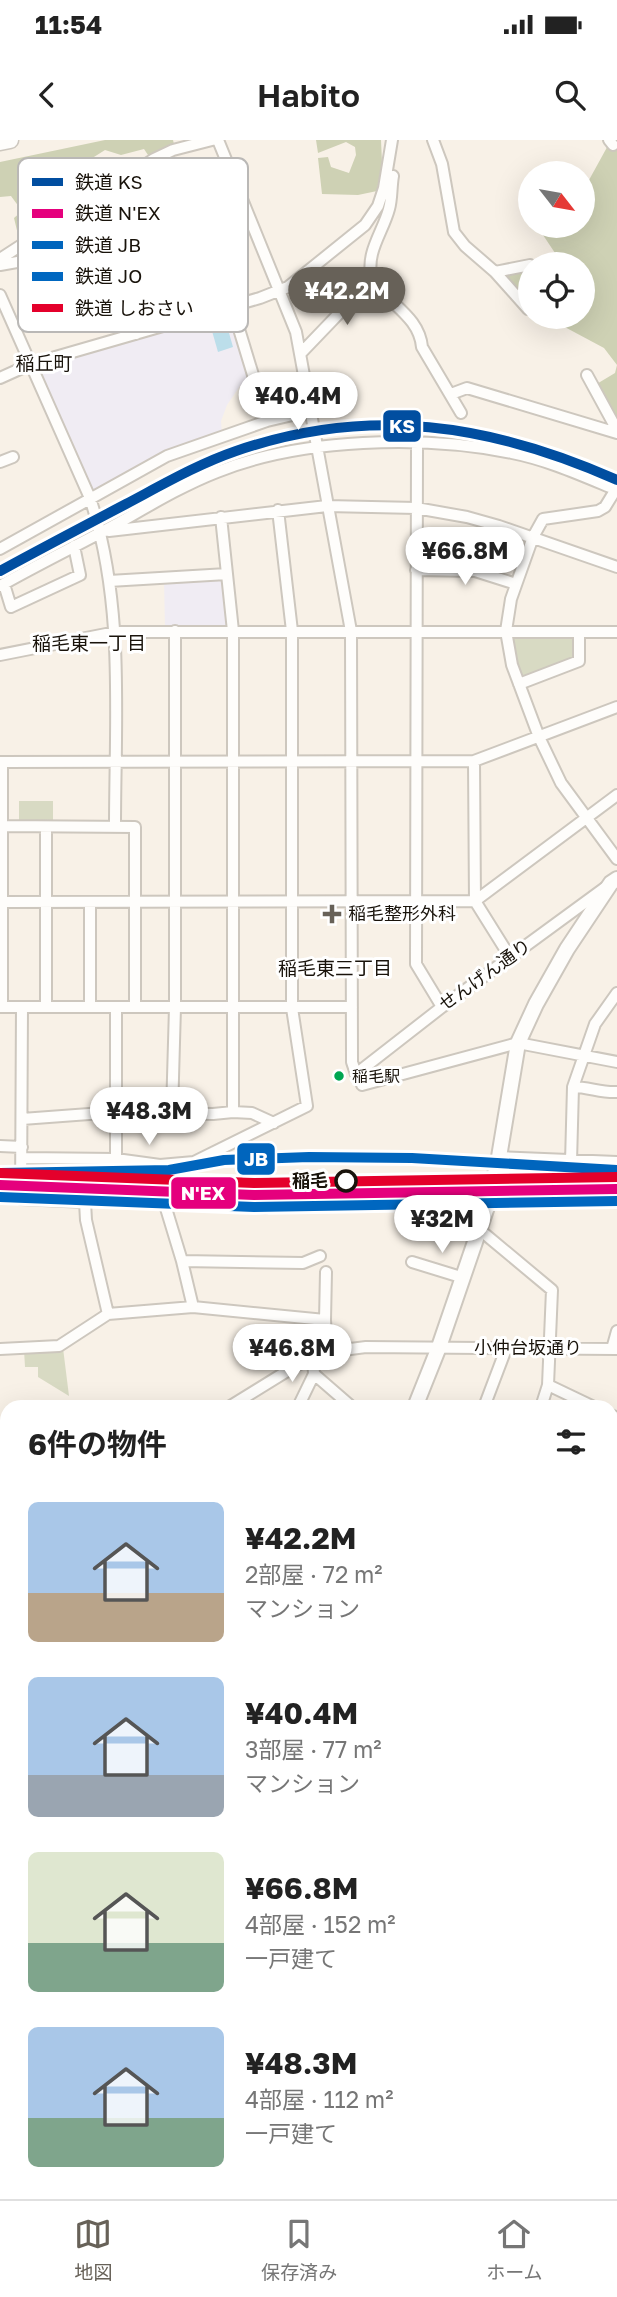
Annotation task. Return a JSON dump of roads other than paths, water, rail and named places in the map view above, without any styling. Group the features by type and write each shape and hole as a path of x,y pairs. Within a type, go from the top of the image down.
{"highway":[{"path":"0,142 10,140"}],"main road":[{"path":"418,1400 480,1230 499,1157 517,1043 567,949 614,881"}],"street":[{"path":"156,158 173,150 212,140"},
{"path":"218,140 225,158"},
{"path":"248,301 288,286 365,225 378,206 392,140"},
{"path":"433,140 442,164 454,232 518,298"},
{"path":"389,162 394,171 390,207 369,269 374,283 399,305 421,336 422,347 461,413"},
{"path":"249,217 302,352 316,448 351,631 352,762 352,1007 1,1007 1,762 115,761 352,762 474,761 617,707"},
{"path":"0,259 18,247"},
{"path":"0,265 18,262"},
{"path":"495,272 518,267"},
{"path":"302,352 349,303 374,283"},
{"path":"0,295 91,501 101,531 116,632 116,827"},
{"path":"0,378 31,364 143,332"},
{"path":"240,332 267,421"},
{"path":"587,375 617,432"},
{"path":"451,394 467,388 617,432"},
{"path":"0,549 91,501 167,456 267,421 310,411"},
{"path":"74,546 80,575 11,607 2,585 101,531 218,471 273,455 373,442 468,446 513,453 551,463 617,490 598,512 542,519 516,584 506,631 512,665 539,737 561,783 617,859"},
{"path":"417,443 416,964 442,1007"},
{"path":"0,462 13,457"},
{"path":"101,531 327,506 416,508 467,517 617,567"},
{"path":"0,1146 22,1152 160,1165 194,1161 307,1106 292,1008 292,631 278,510"},
{"path":"221,517 233,631 233,1112"},
{"path":"416,570 475,571 516,584"},
{"path":"109,581 227,574"},
{"path":"172,1114 175,1007 175,631"},
{"path":"0,655 116,632 617,632"},
{"path":"520,684 579,661 579,632"},
{"path":"474,761 475,901 510,957"},
{"path":"2,902 475,901 617,795"},
{"path":"2,825 135,827 135,1007"},
{"path":"46,827 46,1007"},
{"name":"せんげん通り","path":"352,1007 352,1062 356,1074 442,1007 614,881"},
{"path":"90,903 90,1007"},
{"path":"571,1162 573,1087 595,1024 617,993"},
{"path":"22,1007 21,1199 85,1202 86,1220 108,1314"},
{"path":"116,1007 116,1159"},
{"path":"362,1085 517,1043 617,1062"},
{"path":"573,1087 590,1087 601,1093 617,1092"},
{"path":"22,1119 116,1112 252,1112 274,1123"},
{"path":"499,1157 617,1162"},
{"path":"193,1307 164,1205 174,1203 265,1208"},
{"path":"480,1230 552,1290 548,1385 543,1400"},
{"path":"182,1261 303,1263 320,1256"},
{"path":"412,1262 464,1278"},
{"path":"326,1272 324,1320 327,1352"},
{"path":"0,1349 59,1346 108,1314 193,1307 324,1320"},
{"path":"614,1349 617,1331"},
{"name":"小仲台坂通り","path":"240,1400 297,1365 327,1352 366,1347 614,1349"},
{"path":"487,1400 506,1349"},
{"path":"301,1400 314,1374 313,1358"},
{"path":"314,1374 344,1400"},
{"path":"548,1385 579,1400"}],"water":[{"path":"212,332 229,332 233,347 218,352"}],"rail line":[{"name":"KS","path":"0,571 208,462 285,437 334,428 382,425 429,427 476,434 523,445 617,480"},
{"name":"JB","path":"0,1173 169,1170 224,1160 309,1157 412,1158 617,1170"},
{"name":"しおさい","path":"0,1173 254,1183 617,1177"},
{"name":"N'EX","path":"0,1185 254,1195 617,1189"},
{"name":"JO","path":"0,1197 254,1207 617,1201"}],"place":[{"name":"稲毛整形外科","path":"332,914"},
{"name":"稲毛駅","path":"339,1076"},
{"name":"稲毛","path":"346,1181"}],"district":[{"name":"稲丘町","path":"44,363"},
{"name":"稲毛東一丁目","path":"89,643"},
{"name":"稲毛東三丁目","path":"335,968"}]}
